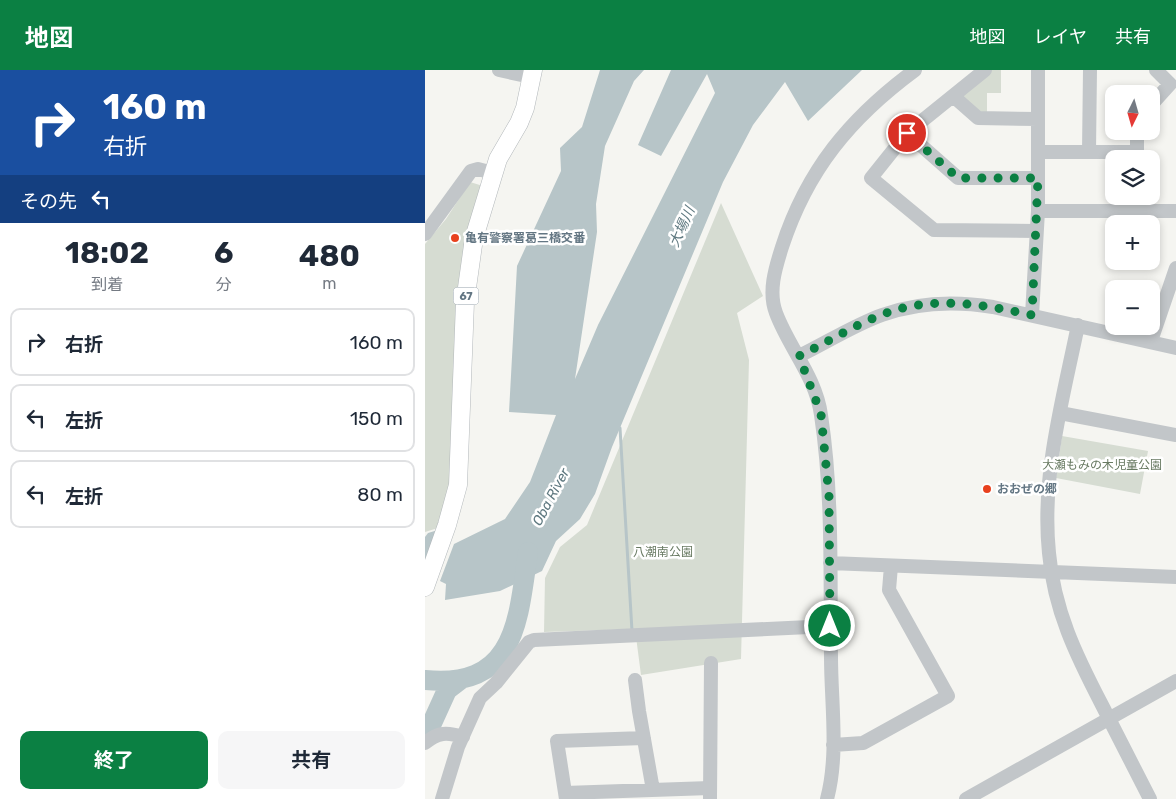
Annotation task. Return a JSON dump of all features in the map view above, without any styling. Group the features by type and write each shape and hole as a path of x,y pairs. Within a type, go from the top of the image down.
{"main road":[{"name":"67","path":"426,585 447,525 458,485 469,266 474,238 498,159 519,124 528,98 529,72"}],"street":[{"path":"499,70 529,72"},
{"path":"827,799 832,780 833,744 829,496 821,414 799,356 776,313 772,294 777,263 798,202 828,155 848,130 915,70"},
{"path":"985,70 907,133 871,178 934,230 1036,231"},
{"path":"1032,315 1038,178 1038,70"},
{"path":"1089,152 1090,70"},
{"path":"1155,70 1170,84 1160,95"},
{"path":"953,96 978,118 1038,119"},
{"path":"907,133 958,178 1038,178"},
{"path":"1038,152 1105,153"},
{"path":"425,234 471,171 478,169 493,173"},
{"path":"1037,211 1112,205"},
{"path":"1147,205 1176,211"},
{"path":"1151,341 1176,268"},
{"path":"799,356 882,315 927,305 967,303 1032,315 1176,348"},
{"path":"1078,325 1060,413 1048,497 1051,571 1058,603 1075,652 1150,799"},
{"path":"1060,413 1176,435"},
{"path":"830,562 1176,577"},
{"path":"833,744 863,742 948,696 889,590 891,566"},
{"path":"443,799 463,737 480,698 496,683 529,642 534,640 830,626"},
{"path":"644,738 557,741 565,796 653,790 710,793 711,662"},
{"path":"635,680 653,790"},
{"path":"968,799 1176,681"},
{"path":"425,743 439,734 448,732 463,737"}],"green space":[{"path":"991,70 1001,70 1001,93 987,93 987,115 981,116 963,99 964,93"},
{"path":"470,182 483,186 456,472 441,527 425,532 425,244 446,219"},
{"name":"八潮南公園","path":"721,203 763,296 737,313 749,360 741,659 641,675 635,629 544,632 545,578 560,547 587,525"},
{"name":"大瀬もみの木児童公園","path":"1062,436 1148,451 1140,494 1056,478"}],"water":[{"path":"600,70 644,70 634,81 605,146 596,204 597,232 575,379 598,325 715,93 707,74 661,156 638,145 671,70 862,70 808,121 785,82 753,125 723,182 612,447 595,494 580,519 556,541 542,571 500,591 445,600 446,584 440,581 454,544 505,519 530,482 556,415 509,412 517,266 561,171 560,148 582,127"},
{"path":"438,530 425,565 425,537 428,533"}],"waterway":[{"path":"620,428 632,631"},
{"path":"425,680 455,680 478,674 495,662 507,645 515,625 528,552"},
{"path":"425,730 432,723 447,690 460,680"}],"place":[{"name":"亀有警察署葛三橋交番","path":"455,238"},
{"name":"おおぜの郷","path":"987,489"}],"route":[{"path":"830,626 829,496 821,414 809,378 799,356 882,315 927,305 967,303 1032,315 1038,178 958,178 907,133"}],"water label":[{"name":"大場川","path":"682,227"},
{"name":"Oba River","path":"551,497"}]}
